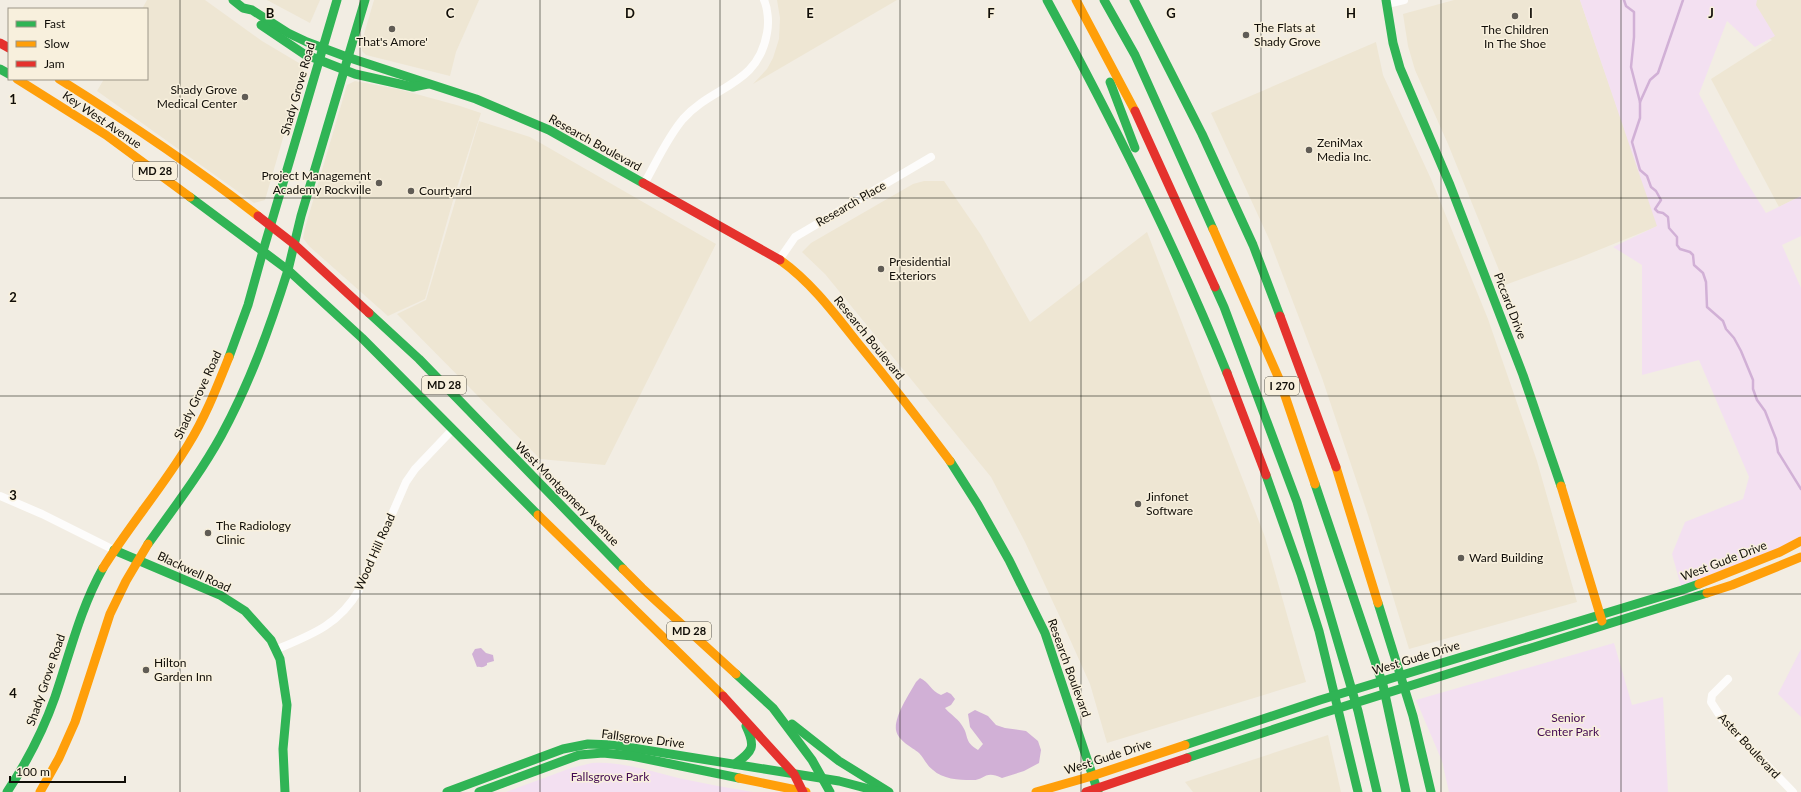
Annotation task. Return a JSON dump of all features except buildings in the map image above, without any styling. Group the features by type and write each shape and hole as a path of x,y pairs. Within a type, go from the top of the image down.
{"main road":[{"name":"Research Boulevard","path":"233,0 248,14 279,38 294,48 318,60 361,76 413,88 429,84"},
{"name":"Shady Grove Road","path":"7,792 34,749 50,711 76,625 93,586 114,550 183,453 200,423 243,322 256,284 270,226 337,0"},
{"path":"40,792 58,761 75,720 102,634 117,598 139,560 208,458 245,389 268,332 288,270 347,57 365,0"},
{"path":"1047,0 1140,175 1249,427 1285,529 1324,649 1358,792"},
{"name":"I 270","path":"1076,0 1142,125 1224,307 1297,502 1358,711 1377,792"},
{"name":"I 270","path":"1104,0 1135,55 1280,381 1383,685 1406,792"},
{"name":"I 270","path":"1134,0 1202,134 1253,245 1305,380 1343,487 1412,716 1431,792"},
{"name":"Piccard Drive","path":"1386,2 1393,43 1400,68 1458,206 1523,375 1560,484 1603,625"},
{"name":"Research Boulevard","path":"243,8 252,10 288,33 322,48 476,99 549,130 791,268 816,291 909,406 960,475 978,505 1009,560 1045,633 1080,734 1097,790"},
{"path":"1084,15 1174,251"},
{"name":"Key West Avenue","path":"19,80 106,135 288,270"},
{"name":"Key West Avenue","path":"61,80 112,112 212,180 270,226"},
{"path":"248,208 263,208 270,205 279,196"},
{"name":"West Montgomery Avenue","path":"270,226 294,244 419,359 642,588 772,708 812,760 830,792"},
{"name":"MD 28","path":"288,270 362,338 725,698 794,774 804,792"},
{"name":"West Gude Drive","path":"1036,792 1092,776 1320,700 1682,590 1780,552 1801,541"},
{"name":"Blackwell Road","path":"114,550 220,595 245,611 271,640 280,659 287,705 282,749 285,792"},
{"name":"West Gude Drive","path":"1086,792 1097,790 1323,713 1732,585 1801,557"},
{"path":"772,708 838,762 864,779 889,792"},
{"path":"735,764 748,755 754,742 741,715"},
{"name":"Fallsgrove Drive","path":"447,792 563,749 588,744 614,745 794,774"},
{"name":"Fallsgrove Drive","path":"479,792 579,756 603,753 632,756 804,792"},
{"path":"794,774 839,781 882,792"}],"street":[{"path":"644,184 670,138 684,119 703,102 732,85 750,70 765,44 768,28 766,5 764,0"},
{"path":"1386,2 1404,0"},
{"name":"Research Place","path":"778,260 795,237 931,157"},
{"name":"Wood Hill Road","path":"276,650 320,630 333,621 352,602 359,590 406,482 415,469 453,429"},
{"name":"Blackwell Road","path":"0,496 42,514 114,550"},
{"name":"Aster Boulevard","path":"1728,679 1712,695 1711,702 1722,719 1793,792"}],"shaded area":[{"path":"147,0 205,0 262,41 304,66 265,200 254,203 97,91 103,80 148,80 148,8 143,8"},
{"path":"267,0 320,0 310,23"},
{"path":"374,0 479,0 456,52 450,76 366,55 362,51 362,41"},
{"path":"777,0 897,0 753,84 767,69 773,58 779,39 780,18"},
{"path":"1454,0 1580,0 1658,226 1579,258 1505,285 1448,144 1415,70 1408,46 1403,14"},
{"path":"1739,0 1801,0 1801,196 1779,207 1711,79 1772,40 1760,34"},
{"path":"1376,42 1383,75 1431,179 1488,319 1537,461 1577,602 1409,649 1368,515 1322,378 1269,239 1211,113"},
{"path":"355,81 398,89 481,113 454,197 425,299 388,316 309,246 303,238 347,85"},
{"path":"479,121 530,137 716,244 605,465 540,459 397,314 426,300"},
{"path":"924,181 944,181 981,235 1030,322 1147,232 1265,537 1306,682 1107,743 1090,684 1025,542 991,477 825,274 802,252 811,243 913,184"},
{"path":"481,648 486,653 493,655 494,661 487,663 487,665 483,667 477,667 472,654 475,649"},
{"path":"920,678 941,695 947,692 955,699 951,705 945,708 964,728 968,741 973,747 978,750 983,744 970,727 968,714 975,710 988,716 996,725 1026,731 1038,741 1041,750 1039,763 1024,771 1002,778 988,775 976,780 961,780 946,777 937,773 929,766 919,753 902,741 896,730 897,718 916,682"},
{"path":"1328,735 1341,792 1193,792 1185,782"}],"green space":[{"path":"1580,0 1757,0 1756,5 1775,36 1755,47 1727,21 1699,94 1741,173 1766,213 1801,196 1801,236 1782,245 1801,288 1801,541 1682,590 1672,554 1685,522 1743,499 1749,477 1699,360 1642,375 1642,265 1613,247 1657,226"},
{"name":"Senior Center Park","path":"1614,643 1632,705 1663,697 1668,792 1449,792 1442,761 1416,700"},
{"path":"1801,649 1801,717 1778,694"},
{"name":"Fallsgrove Park","path":"592,763 627,765 692,781 753,792 506,792 571,768"}],"waterway":[{"path":"1624,0 1626,6 1634,12 1634,37 1631,67 1640,102 1640,118 1632,142 1640,170 1647,176 1651,187 1656,191 1661,200 1655,209 1668,217 1669,228 1677,237 1677,245 1680,249 1690,252 1693,255 1694,265 1703,273 1706,282 1707,307 1723,321 1726,329 1734,338 1741,351 1753,380 1753,389 1757,400 1765,411 1776,439 1778,452 1801,489"},
{"path":"1640,102 1650,80 1658,73 1683,0"}],"traffic: fast":[{"path":"233,0 243,8 252,10 288,33 307,42 347,57 476,99 549,130 643,183"},
{"path":"263,251 337,0"},
{"path":"288,270 301,216 365,0"},
{"path":"1047,0 1096,91 1165,231 1227,373"},
{"path":"1104,0 1135,55 1213,229"},
{"path":"1134,0 1202,134 1253,245 1280,316"},
{"path":"1386,0 1393,43 1400,68 1450,185 1523,375 1561,486"},
{"path":"261,25 304,54 355,74 413,87 428,84"},
{"path":"0,69 8,73"},
{"path":"1110,82 1135,148"},
{"path":"190,197 288,270 362,338 538,515"},
{"path":"229,357 248,305 263,251"},
{"path":"148,544 186,491 221,436 241,396 259,354 288,270"},
{"path":"1215,287 1224,307 1297,502 1358,711 1377,792"},
{"path":"369,313 419,359 623,569"},
{"path":"950,461 978,505 1009,560 1045,633 1098,792"},
{"path":"1266,475 1301,574 1319,631 1358,792"},
{"path":"1315,484 1383,685 1406,792"},
{"path":"114,550 220,595 245,611 271,640 280,659 287,705 283,749 285,792"},
{"path":"7,792 28,758 40,734 55,697 88,599 103,568"},
{"path":"1185,745 1320,700 1699,584"},
{"path":"1187,758 1323,713 1707,593"},
{"path":"1378,603 1413,716 1431,792"},
{"path":"736,674 773,708 812,760 830,792"},
{"path":"792,724 839,761 889,792"},
{"path":"735,764 746,756 751,748 751,739 746,726"},
{"path":"447,792 563,749 588,744 614,745 839,781 881,792"},
{"path":"479,792 579,755 603,753 632,756 739,778"}],"traffic: slow":[{"path":"1076,0 1135,111"},
{"path":"19,80 106,135 190,197"},
{"path":"61,80 161,145 258,216"},
{"path":"1213,229 1280,381 1315,484"},
{"path":"780,260 802,278 831,309 893,386 950,461"},
{"path":"103,568 178,461 194,435 229,357"},
{"path":"1336,467 1378,603"},
{"path":"1561,486 1602,621"},
{"path":"538,515 723,696"},
{"path":"1699,584 1780,552 1801,541"},
{"path":"40,792 59,758 75,722 110,614 126,581 148,544"},
{"path":"1707,593 1732,585 1801,557"},
{"path":"623,569 736,674"},
{"path":"1036,792 1092,776 1185,745"},
{"path":"739,778 806,792"}],"traffic: jam":[{"path":"0,43 8,47"},
{"path":"1135,111 1215,287"},
{"path":"643,183 780,260"},
{"path":"258,216 294,244 369,313"},
{"path":"1280,316 1336,467"},
{"path":"1227,373 1266,475"},
{"path":"723,696 794,774 803,792"},
{"path":"1086,792 1187,758"}],"place":[{"name":"The Children In The Shoe","path":"1515,16"},
{"name":"That's Amore'","path":"392,29"},
{"name":"The Flats at Shady Grove","path":"1246,35"},
{"name":"Shady Grove Medical Center","path":"245,97"},
{"name":"ZeniMax Media Inc.","path":"1309,150"},
{"name":"Project Management Academy Rockville","path":"379,183"},
{"name":"Courtyard","path":"411,191"},
{"name":"Presidential Exteriors","path":"881,269"},
{"name":"Jinfonet Software","path":"1138,504"},
{"name":"The Radiology Clinic","path":"208,533"},
{"name":"Ward Building","path":"1461,558"},
{"name":"Hilton Garden Inn","path":"146,670"}]}
